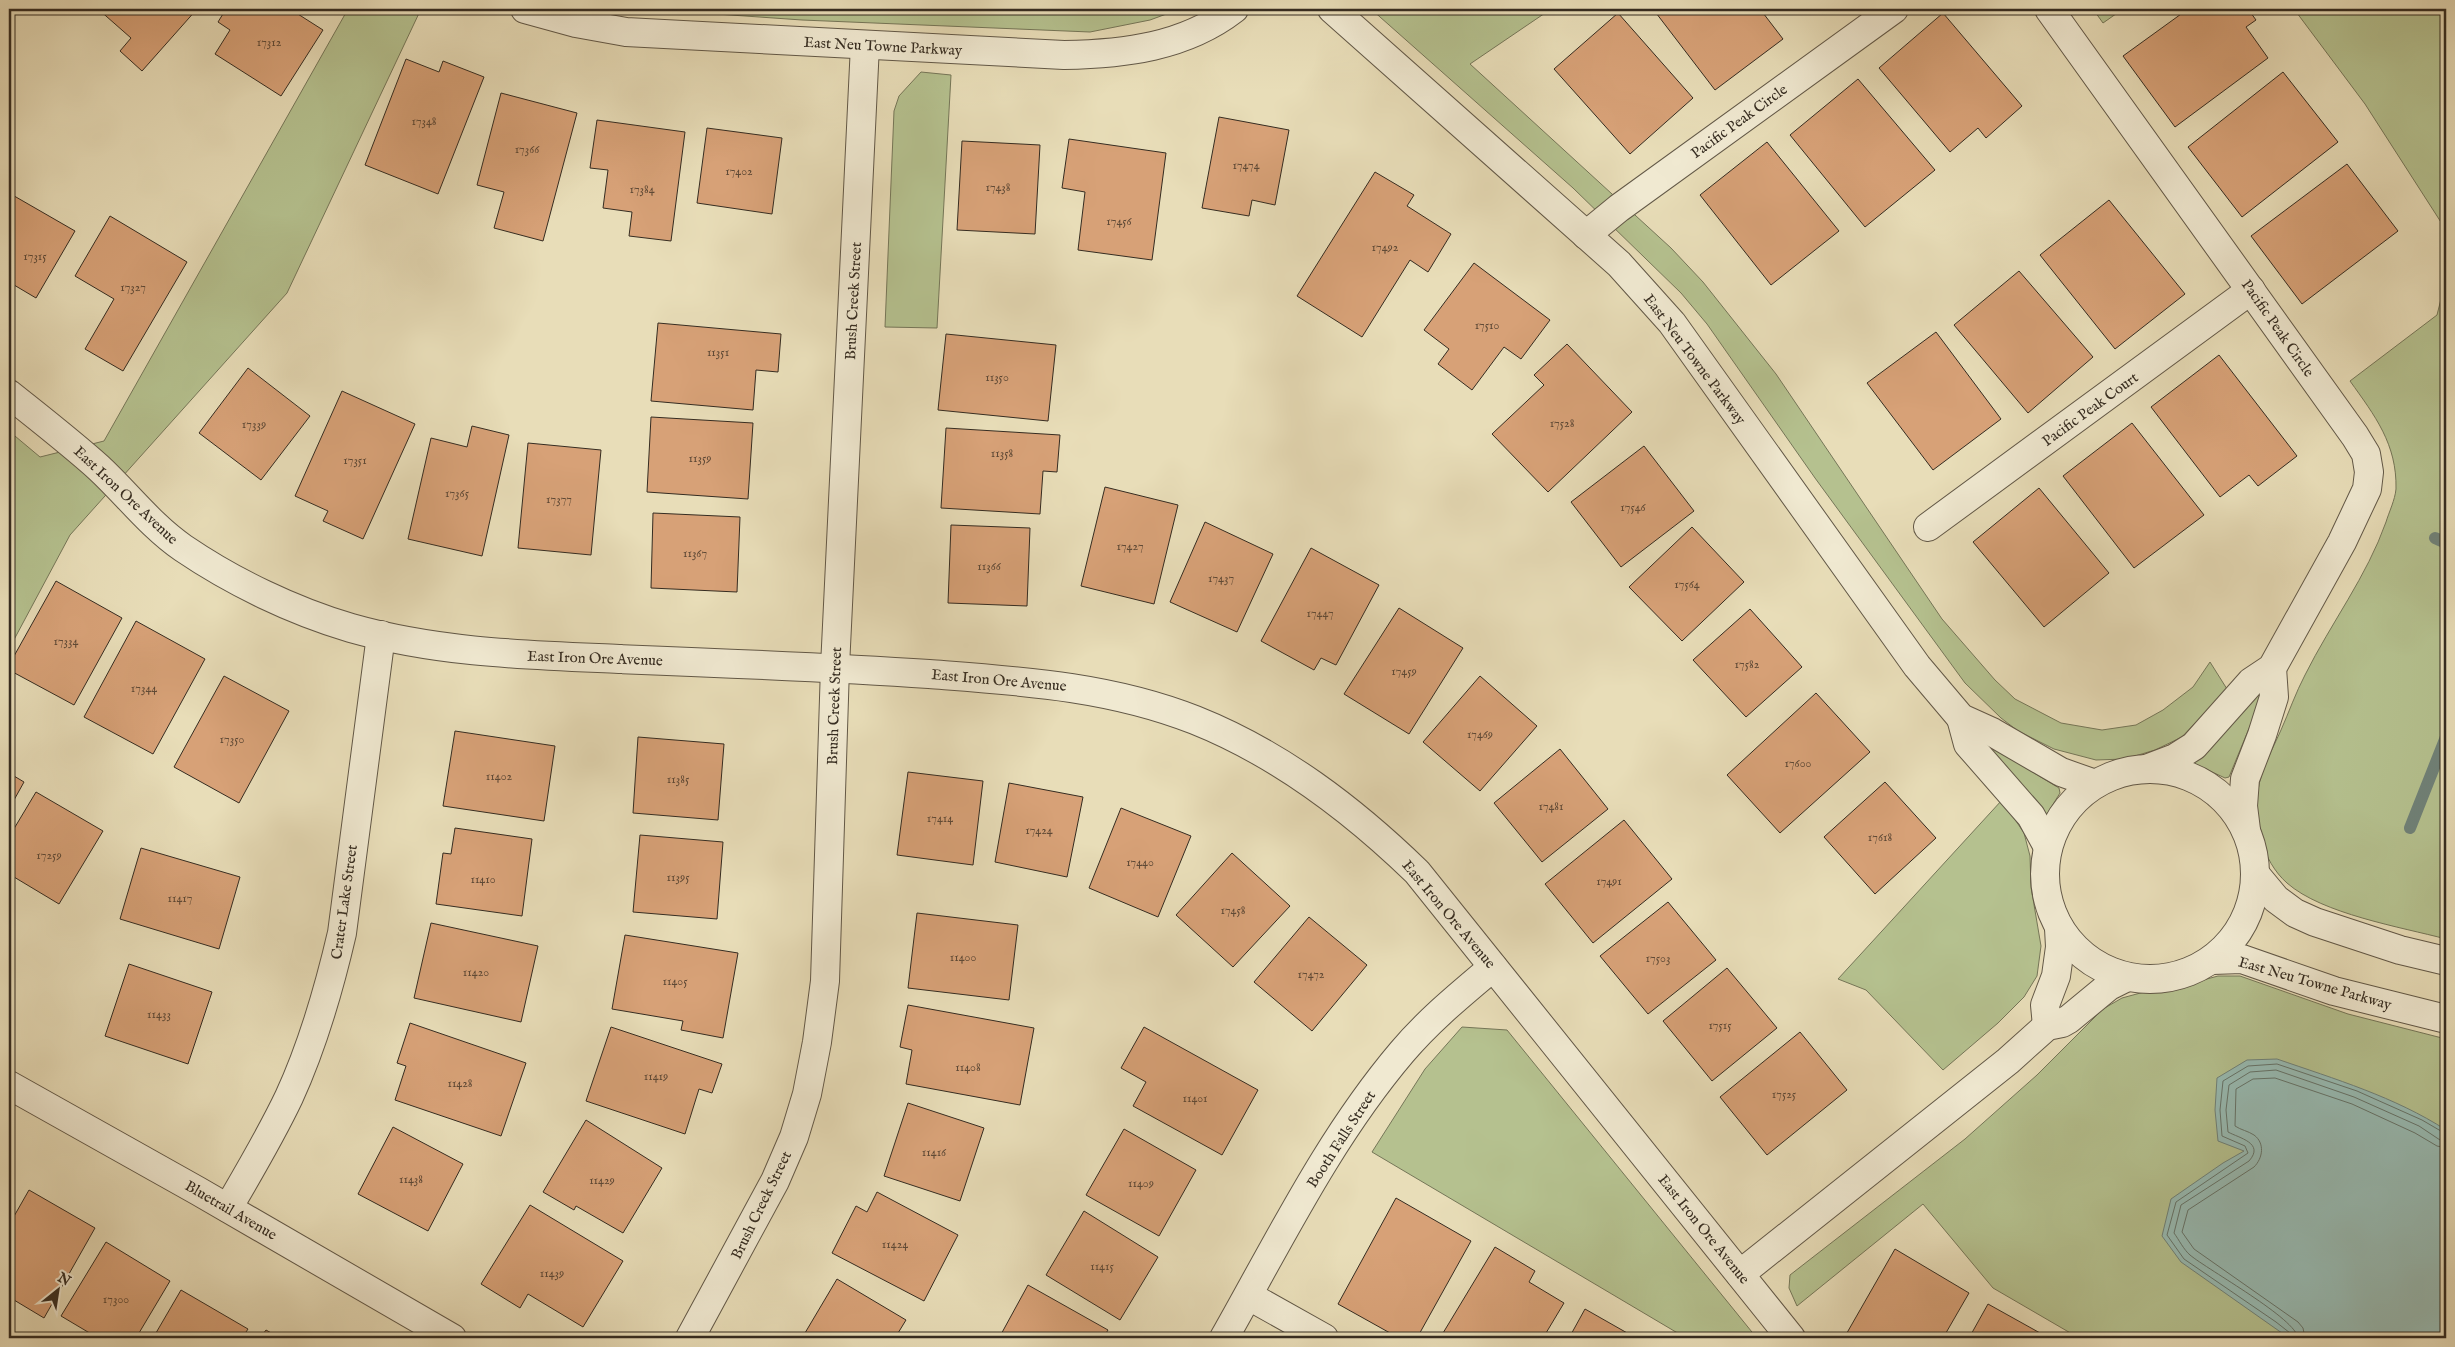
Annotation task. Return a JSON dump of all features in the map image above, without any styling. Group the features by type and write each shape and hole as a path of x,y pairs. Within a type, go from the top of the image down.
{"street":[{"name":"East Neu Towne Parkway","path":"525,9 576,23 626,32 1064,55 1108,54 1142,49 1179,39 1196,32 1234,9"},
{"name":"East Neu Towne Parkway","path":"1332,9 1619,264 1672,323 1917,666 1961,718 1968,744 2031,816 2048,847"},
{"name":"Pacific Peak Circle","path":"1586,235 1619,208 1894,9"},
{"name":"Pacific Peak Circle","path":"2049,9 2355,436 2366,454 2369,472 2367,489 2342,542 2272,668 2251,682 2194,746 2176,758 2146,769"},
{"name":"Brush Creek Street","path":"690,1338 775,1181 794,1136 807,1094 817,1042 825,981 835,667 865,45"},
{"name":"Pacific Peak Court","path":"1928,527 2251,290"},
{"name":"East Iron Ore Avenue","path":"9,394 99,468 143,512 182,547 278,600 340,624 411,643 485,653 835,667 1034,682 1090,689 1142,701 1195,720 1276,760 1353,812 1417,872 1792,1338"},
{"name":"Crater Lake Street","path":"228,1208 289,1098 321,1016 331,979 342,933 381,635"},
{"path":"2246,831 2227,802 2198,780 2164,770 2146,769 2114,775 2095,784 2079,796 2065,811 2055,828 2048,847 2044,867 2049,906 2059,928 2085,957 2105,970 2127,977 2152,980 2183,975 2212,960 2235,937 2244,923 2255,892 2255,860 2246,831 2243,806 2245,779 2274,697 2272,668"},
{"name":"East Neu Towne Parkway","path":"1961,718 1992,732 2061,772 2095,784"},
{"path":"2256,875 2276,899 2295,913 2315,922 2400,950 2446,961"},
{"path":"2047,1026 2045,1005 2056,976 2060,948 2059,928"},
{"name":"East Neu Towne Parkway","path":"2212,960 2242,959 2334,991 2446,1019"},
{"name":"Booth Falls Street","path":"1224,1338 1333,1148 1366,1098 1402,1052 1446,1006 1493,968"},
{"path":"1740,1274 2008,1061 2047,1026 2069,1020 2109,986 2127,977"},
{"name":"Bluetrail Avenue","path":"9,1085 228,1208 452,1338"},
{"path":"1249,1296 1324,1338"}],"green space":[{"path":"348,9 421,9 287,293 70,535 9,649 9,431 40,457 104,441"},
{"path":"645,9 1180,9 1150,20 1090,32 802,20"},
{"path":"1371,9 1551,9 1470,64 1671,248 1703,282 1776,374 1942,619 1995,680 2015,699 2061,723 2102,730 2136,725 2163,710 2193,687 2210,662 2227,689 2182,737 2155,750 2125,759 2096,760 2054,749 2018,731 2001,718 1965,683 1815,478 1707,324 1681,293 1573,188"},
{"path":"2093,9 2123,9 2103,23"},
{"path":"2294,9 2446,9 2446,230 2365,104"},
{"path":"921,72 951,75 937,328 885,327 894,111 899,96"},
{"path":"2446,279 2446,939 2363,918 2320,903 2302,894 2287,883 2271,864 2258,828 2257,802 2264,767 2299,688 2369,561 2386,522 2396,489 2393,458 2383,431 2350,381 2437,315"},
{"path":"2259,691 2262,697 2229,777 2225,778 2193,763"},
{"path":"1983,742 2059,788 2060,793 2047,814 2045,814"},
{"path":"2002,800 2024,833 2030,856 2031,887 2041,946 2037,976 2024,997 1998,1023 1943,1070 1866,990 1838,979"},
{"path":"2218,976 2240,976 2348,1014 2446,1039 2446,1338 2079,1338 1993,1288 1923,1204 1797,1306 1789,1288 1790,1275 1965,1139 2037,1075 2103,1009 2122,998 2144,992 2170,989"},
{"path":"1462,1027 1507,1030 1756,1337 1686,1338 1372,1152 1425,1069"}],"water":[{"path":"2277,1059 2385,1098 2446,1130 2446,1338 2289,1338 2181,1262 2162,1236 2171,1199 2223,1163 2244,1151 2218,1141 2215,1110 2217,1078 2247,1060"}],"building":[{"path":"98,9 197,9 142,71 120,51 131,38"},
{"path":"226,9 290,9 323,30 281,96 215,54 230,30 218,22"},
{"path":"1653,9 1760,9 1783,39 1715,90"},
{"path":"2188,9 2248,9 2256,20 2246,27 2268,58 2175,127 2123,56"},
{"path":"1618,13 1693,98 1630,154 1554,69"},
{"path":"1943,13 2022,106 1986,138 1978,128 1950,152 1879,68"},
{"path":"406,59 439,72 443,61 484,77 438,194 365,165"},
{"path":"2283,72 2338,142 2242,217 2188,147"},
{"path":"1858,79 1935,170 1865,227 1790,135"},
{"path":"501,93 577,113 543,241 494,228 504,192 477,185"},
{"path":"1219,117 1289,130 1275,205 1252,200 1249,216 1202,208"},
{"path":"597,120 685,132 671,241 629,236 632,212 603,208 608,170 590,168"},
{"path":"707,128 782,138 772,214 697,203"},
{"path":"1069,139 1166,153 1152,260 1078,250 1085,192 1062,188"},
{"path":"962,141 1040,145 1035,234 957,230"},
{"path":"1767,142 1839,231 1771,285 1700,195"},
{"path":"2347,164 2398,231 2302,304 2251,236"},
{"path":"1375,172 1414,195 1407,206 1451,234 1428,272 1410,260 1362,337 1297,296"},
{"path":"9,193 75,231 36,298 9,282"},
{"path":"2109,200 2185,294 2115,349 2040,255"},
{"path":"110,216 187,262 123,371 85,349 114,299 75,276"},
{"path":"1474,263 1550,320 1521,359 1504,347 1472,390 1438,364 1449,349 1424,330"},
{"path":"2019,271 2093,357 2028,413 1954,325"},
{"path":"658,323 781,334 778,372 756,370 753,410 651,401"},
{"path":"1936,332 2001,419 1933,470 1867,383"},
{"path":"946,334 1056,345 1048,421 938,410"},
{"path":"1567,344 1632,412 1548,492 1492,434 1544,385 1534,375"},
{"path":"2219,355 2297,456 2258,486 2249,475 2220,497 2151,407"},
{"path":"248,368 310,416 261,480 199,433"},
{"path":"342,391 415,424 363,539 323,521 328,511 295,496"},
{"path":"651,417 753,423 748,499 647,492"},
{"path":"2132,423 2204,515 2134,568 2063,476"},
{"path":"472,426 509,435 482,556 408,539 431,438 467,447"},
{"path":"946,428 1060,435 1057,472 1043,471 1040,514 941,508"},
{"path":"528,443 601,450 591,555 518,548"},
{"path":"1644,446 1694,511 1621,567 1571,502"},
{"path":"1105,487 1178,505 1154,604 1081,586"},
{"path":"2039,488 2109,573 2044,627 1973,542"},
{"path":"653,513 740,517 737,592 651,588"},
{"path":"1205,522 1273,554 1237,632 1170,602"},
{"path":"951,525 1030,528 1027,606 948,603"},
{"path":"1692,527 1744,582 1682,641 1629,587"},
{"path":"1311,548 1379,585 1336,665 1321,658 1314,670 1261,641"},
{"path":"56,581 122,618 74,705 9,670 9,665"},
{"path":"1399,608 1463,648 1409,734 1344,694"},
{"path":"1750,609 1802,667 1746,717 1693,660"},
{"path":"136,621 205,659 153,754 84,717"},
{"path":"224,676 289,711 239,803 174,767"},
{"path":"1480,676 1537,726 1480,791 1423,742"},
{"path":"1816,693 1870,752 1780,833 1727,775"},
{"path":"455,731 555,746 544,821 443,806"},
{"path":"638,737 724,744 718,820 633,813"},
{"path":"1560,749 1608,809 1542,862 1494,803"},
{"path":"908,772 983,781 973,865 897,855"},
{"path":"9,773 24,782 9,809"},
{"path":"1885,782 1936,838 1875,894 1824,837"},
{"path":"1009,783 1083,797 1067,877 995,862"},
{"path":"36,792 103,831 59,904 9,874 9,837"},
{"path":"1121,808 1191,836 1158,917 1089,888"},
{"path":"1624,820 1672,879 1593,943 1545,884"},
{"path":"455,828 532,839 522,916 436,904 443,853 451,854"},
{"path":"640,835 723,842 717,919 633,912"},
{"path":"141,848 240,877 219,949 120,919"},
{"path":"1232,853 1290,906 1233,967 1176,915"},
{"path":"1668,902 1716,960 1648,1014 1600,956"},
{"path":"917,913 1018,925 1009,1000 908,988"},
{"path":"1309,917 1367,965 1312,1031 1254,982"},
{"path":"431,923 538,946 521,1022 414,998"},
{"path":"625,935 738,953 723,1038 681,1030 683,1021 612,1009"},
{"path":"129,964 212,992 188,1064 105,1036"},
{"path":"1727,968 1777,1028 1712,1081 1663,1021"},
{"path":"908,1005 1034,1028 1020,1105 906,1084 912,1050 900,1047"},
{"path":"410,1023 526,1063 501,1136 395,1100 406,1066 397,1063"},
{"path":"611,1027 722,1064 712,1093 699,1089 685,1134 586,1101"},
{"path":"1144,1027 1258,1090 1222,1155 1133,1106 1146,1082 1121,1068"},
{"path":"1800,1032 1847,1090 1767,1155 1720,1097"},
{"path":"908,1103 984,1128 960,1201 884,1176"},
{"path":"586,1120 662,1168 623,1233 576,1206 574,1210 543,1192"},
{"path":"393,1127 463,1164 428,1231 358,1194"},
{"path":"1124,1129 1196,1170 1159,1236 1086,1195"},
{"path":"29,1190 95,1228 44,1318 9,1297 9,1225"},
{"path":"877,1192 958,1235 924,1301 832,1253 856,1206 867,1212"},
{"path":"1396,1198 1471,1241 1417,1338 1399,1338 1338,1304"},
{"path":"530,1205 623,1261 583,1327 528,1294 520,1308 481,1284"},
{"path":"1084,1211 1158,1257 1120,1320 1046,1275"},
{"path":"106,1242 170,1281 136,1338 98,1338 61,1316"},
{"path":"1495,1247 1535,1271 1529,1282 1564,1303 1543,1338 1440,1338"},
{"path":"1895,1249 1969,1293 1943,1338 1844,1338"},
{"path":"837,1279 906,1320 895,1338 802,1338"},
{"path":"1028,1285 1108,1330 1103,1338 999,1338"},
{"path":"181,1290 248,1329 242,1338 153,1338"},
{"path":"1988,1304 2049,1338 1969,1338"},
{"path":"1585,1309 1636,1338 1569,1338"},
{"path":"266,1330 280,1338 260,1338"}],"waterway":[{"path":"2435,538 2446,543"},
{"path":"2410,828 2446,737"}]}
